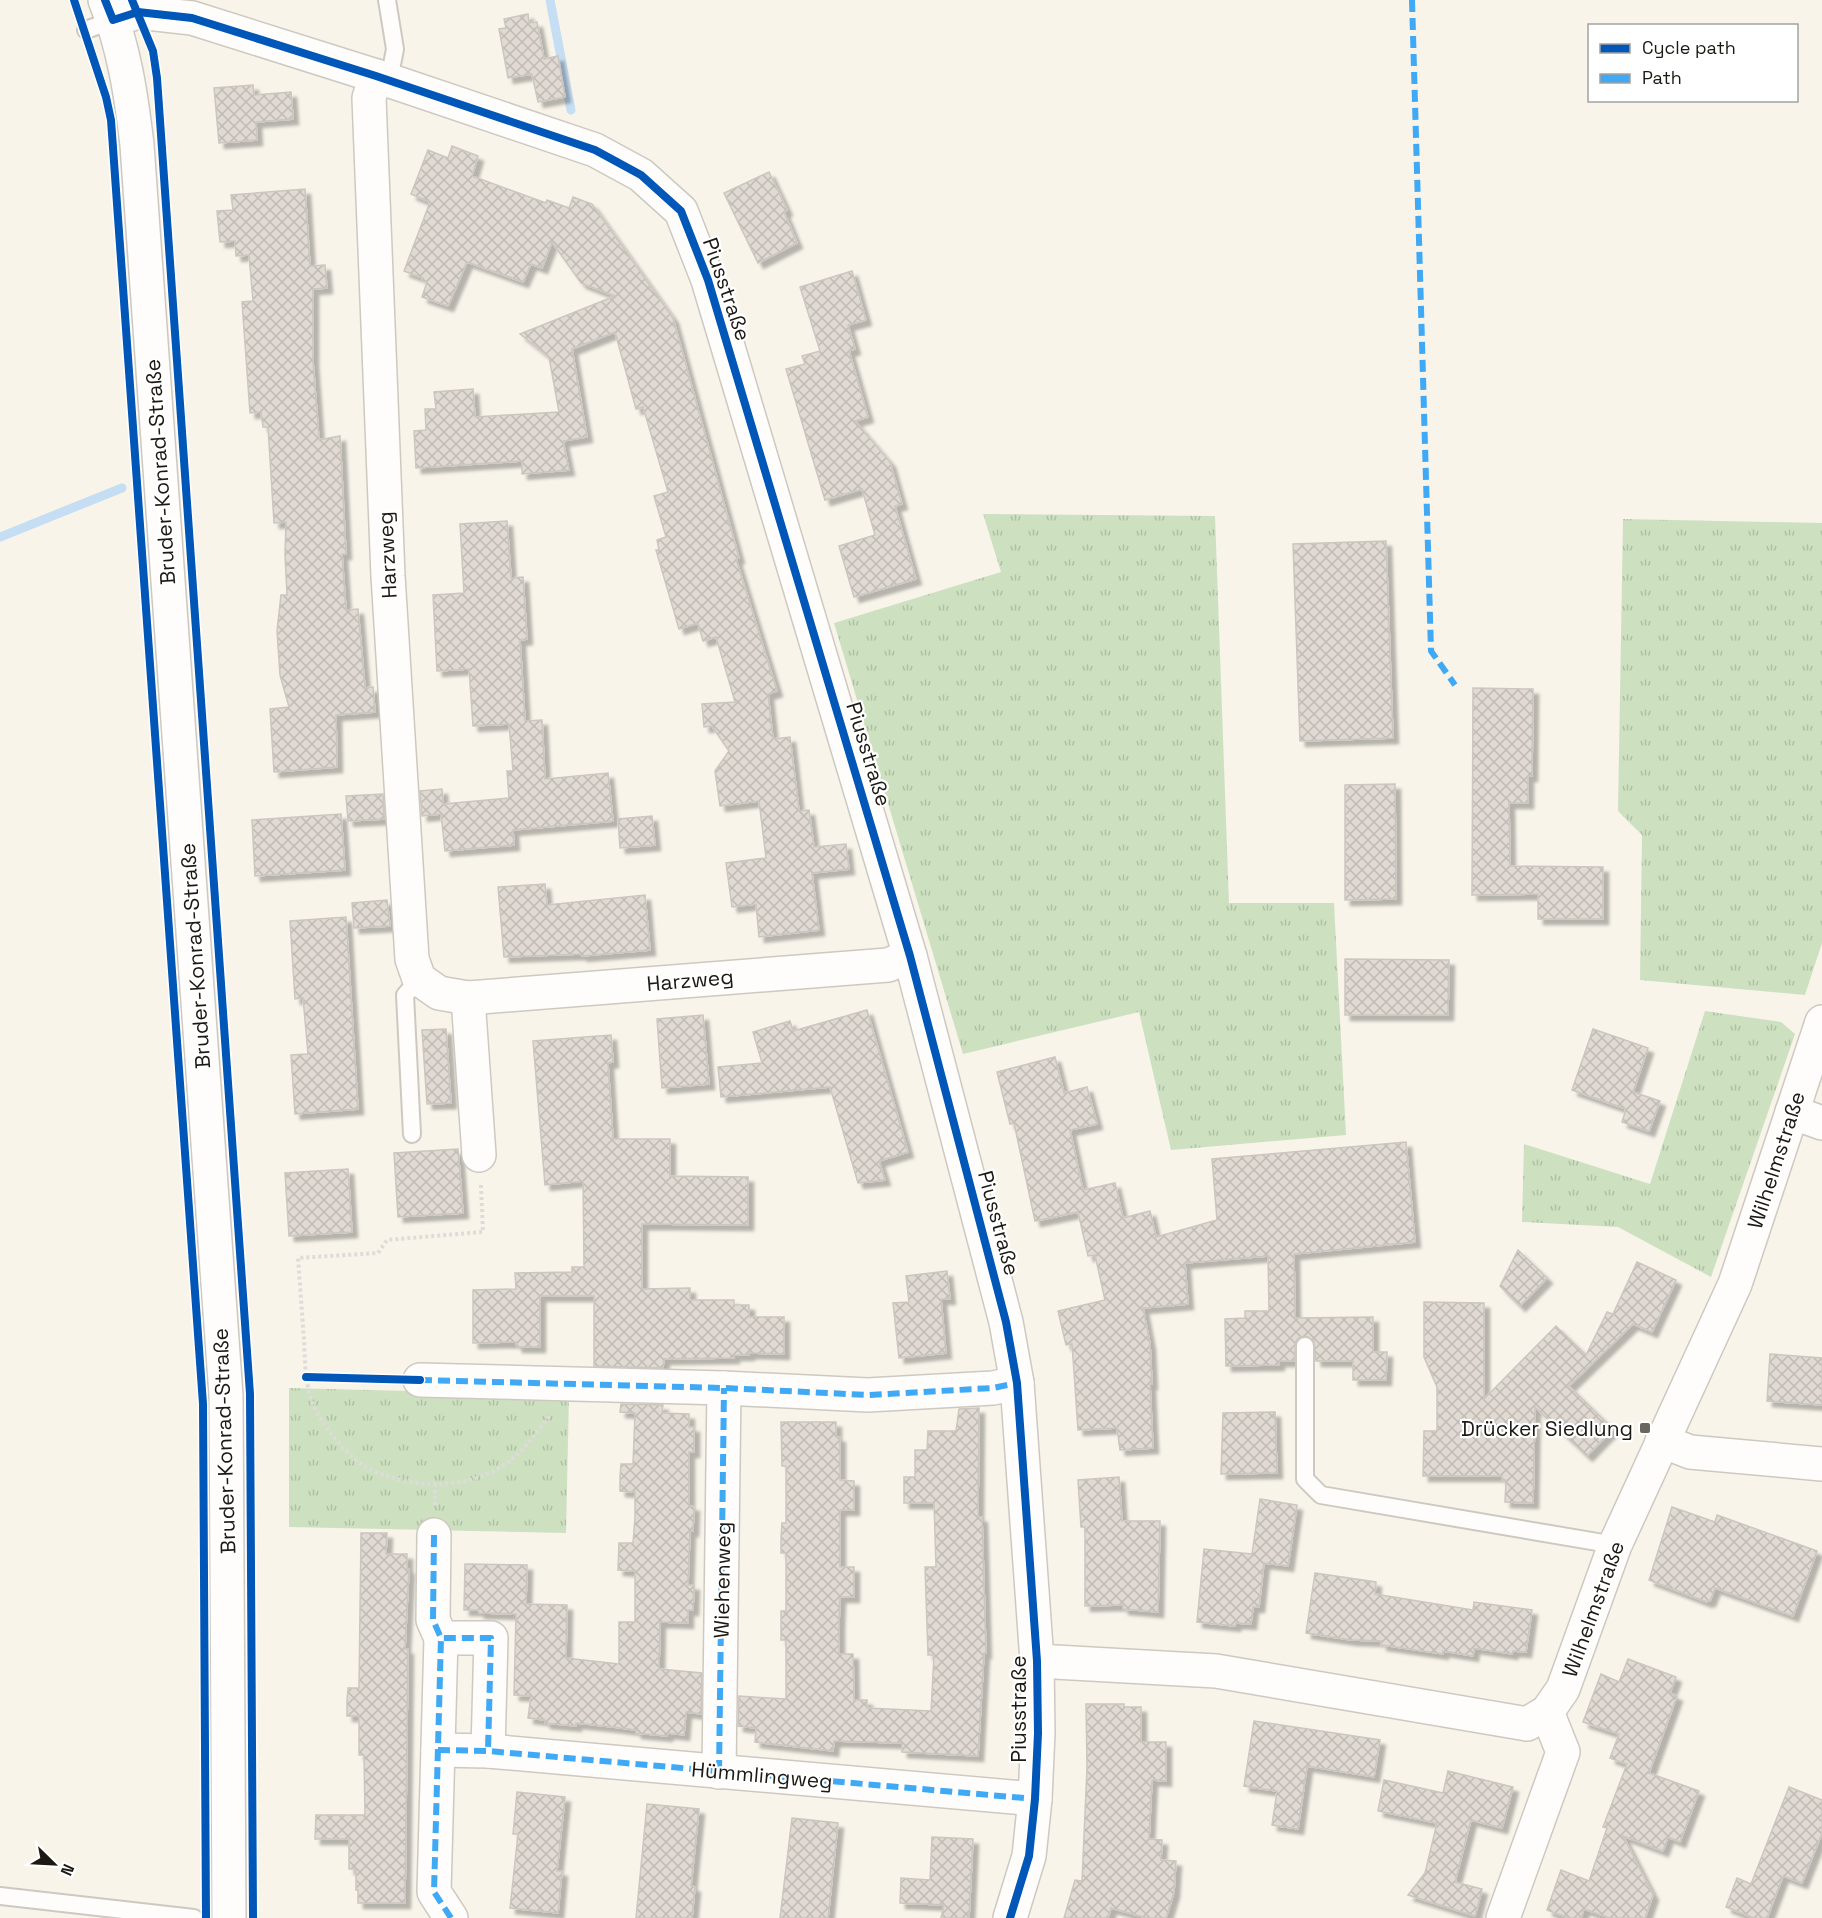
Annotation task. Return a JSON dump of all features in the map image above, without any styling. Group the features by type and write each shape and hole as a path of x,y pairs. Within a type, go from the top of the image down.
{"street":[{"name":"Piusstraße","path":"101,17 138,12 192,18 383,78 595,150 641,175 681,211 708,280 910,956 1006,1322 1017,1383 1037,1661 1038,1733 1035,1799 1029,1856 1010,1918"},
{"name":"Bruder-Konrad-Straße","path":"101,17 130,86 137,145 226,1396 229,1918"},
{"name":"Harzweg","path":"383,78 369,99 387,576 411,949 412,960 419,979 439,993 468,998 888,964 910,956"},
{"path":"468,998 479,1155"},
{"name":"Wilhelmstraße","path":"1546,1712 1563,1689 1615,1545 1735,1284 1822,1022"},
{"path":"1792,1112 1822,1123"},
{"path":"420,1380 724,1388 868,1395 993,1388 1017,1383"},
{"name":"Wiehenweg","path":"719,1772 724,1388"},
{"path":"1662,1441 1690,1452 1822,1464"},
{"path":"434,1535 433,1620 441,1638 434,1892 451,1918"},
{"path":"441,1638 490,1638 488,1751"},
{"path":"1037,1661 1216,1671 1527,1724 1546,1712 1563,1752 1503,1918"},
{"name":"Hümmlingweg","path":"438,1750 488,1751 1035,1799"}],"lane":[{"path":"383,78 395,49 387,0"},
{"path":"411,1134 405,995 419,979"},
{"path":"1305,1346 1305,1479 1321,1495 1615,1545"},
{"path":"0,1896 194,1918"}],"path":[{"path":"479,1155 483,1232 387,1240 378,1253 298,1258 306,1377 313,1406 332,1437 366,1467 401,1481 435,1484 469,1482 499,1468 526,1447 549,1416 559,1384"},
{"path":"306,1377 318,1377"}],"green space":[{"path":"983,514 1215,516 1229,903 1334,903 1346,1135 1171,1150 1139,1012 963,1054 834,623 1001,572"},
{"path":"1623,519 1822,523 1822,943 1805,995 1640,980 1642,835 1618,811"},
{"path":"1705,1011 1781,1022 1795,1034 1711,1277 1618,1227 1522,1222 1524,1144 1650,1184"},
{"path":"289,1388 569,1395 566,1533 289,1527"}],"building":[{"path":"528,14 529,23 537,22 544,59 558,56 565,97 538,102 532,74 508,78 499,29 506,28 504,19"},
{"path":"253,85 254,95 291,92 293,119 256,122 257,140 219,143 214,88"},
{"path":"452,146 478,156 472,176 546,203 547,200 569,208 573,197 592,204 673,318 739,558 736,559 777,691 768,694 773,739 790,737 799,811 809,810 814,847 846,844 849,869 812,873 819,930 759,937 756,904 732,907 726,863 766,858 759,801 720,806 715,771 729,751 712,726 704,727 702,704 735,702 716,637 703,641 698,623 679,629 656,550 659,550 657,540 666,537 654,496 668,492 643,407 636,409 615,332 572,349 587,437 563,441 569,470 522,474 522,461 416,468 414,431 426,430 425,409 436,409 434,392 473,389 475,417 559,412 549,357 520,334 615,296 581,283 552,242 542,268 531,264 523,282 467,262 448,306 422,297 427,282 422,281 423,278 404,271 430,202 411,194 428,150 448,158"},
{"path":"769,172 787,210 784,212 797,243 758,263 724,193"},
{"path":"305,189 310,266 325,265 327,288 313,289 313,361 319,440 340,436 346,554 342,554 346,610 358,609 365,688 373,687 375,712 336,715 337,767 274,772 270,709 289,707 280,675 277,631 281,595 287,595 286,522 274,523 268,427 263,427 261,412 250,413 242,302 253,301 249,255 236,256 235,241 220,242 217,211 233,210 231,195"},
{"path":"852,271 866,320 848,325 855,349 849,351 868,417 855,421 890,462 902,504 895,506 916,579 854,597 839,546 875,535 862,489 825,500 786,369 805,364 802,356 820,351 800,287"},
{"path":"507,521 511,578 523,577 527,639 520,640 525,721 542,720 545,779 608,773 613,821 513,830 514,845 445,851 441,814 422,816 420,791 442,789 443,804 509,798 507,771 513,771 509,724 473,726 469,669 437,671 433,595 464,593 460,524"},
{"path":"1386,541 1393,738 1300,741 1293,544"},
{"path":"1473,688 1533,689 1532,776 1528,776 1528,803 1509,803 1510,866 1603,867 1603,919 1538,919 1538,894 1472,895"},
{"path":"1395,784 1396,899 1345,900 1345,785"},
{"path":"383,794 384,819 348,821 346,796"},
{"path":"341,814 345,870 255,876 252,820"},
{"path":"652,816 655,845 620,848 618,819"},
{"path":"545,884 547,905 645,895 650,950 582,956 581,954 504,957 498,887"},
{"path":"387,900 390,926 354,928 352,903"},
{"path":"346,917 358,1109 295,1114 291,1055 308,1054 303,998 295,999 290,921"},
{"path":"1345,959 1449,960 1448,1015 1345,1015"},
{"path":"867,1010 908,1152 879,1161 885,1180 858,1183 830,1087 721,1097 718,1067 762,1063 753,1032 790,1021 793,1031"},
{"path":"703,1015 709,1084 662,1088 657,1019"},
{"path":"446,1029 451,1103 427,1104 422,1030"},
{"path":"1593,1029 1648,1048 1633,1092 1660,1101 1649,1131 1622,1122 1626,1109 1572,1090"},
{"path":"611,1035 613,1062 608,1063 613,1139 670,1139 670,1176 748,1177 748,1225 642,1224 642,1289 690,1288 690,1300 734,1300 734,1305 749,1305 749,1317 784,1317 784,1354 749,1353 749,1355 734,1355 734,1358 664,1359 663,1368 594,1366 594,1296 540,1296 540,1347 517,1347 516,1342 473,1343 473,1290 516,1289 515,1273 572,1272 572,1267 584,1267 583,1181 545,1185 533,1041"},
{"path":"1055,1057 1064,1093 1087,1087 1097,1124 1070,1130 1083,1190 1115,1183 1123,1218 1150,1211 1156,1237 1217,1220 1212,1159 1406,1142 1415,1242 1294,1254 1295,1318 1373,1317 1373,1352 1387,1352 1386,1380 1353,1380 1353,1361 1316,1361 1314,1341 1306,1336 1296,1341 1294,1361 1279,1361 1279,1365 1226,1366 1225,1319 1245,1318 1245,1311 1269,1311 1268,1256 1185,1263 1188,1304 1143,1308 1150,1344 1153,1448 1120,1450 1117,1428 1078,1430 1072,1344 1066,1345 1058,1311 1105,1300 1095,1255 1088,1256 1078,1212 1035,1221 1014,1123 1010,1124 997,1072"},
{"path":"458,1149 463,1213 398,1217 394,1153"},
{"path":"348,1169 352,1232 289,1236 285,1173"},
{"path":"1518,1250 1547,1278 1520,1306 1500,1286"},
{"path":"1637,1262 1676,1280 1652,1332 1633,1324 1569,1386 1613,1429 1587,1456 1535,1407 1533,1503 1505,1502 1506,1480 1502,1480 1502,1476 1423,1476 1424,1431 1437,1431 1437,1387 1424,1357 1424,1302 1484,1303 1484,1399 1556,1326 1586,1355 1607,1312 1615,1315 1613,1314"},
{"path":"947,1271 950,1299 941,1299 946,1353 899,1358 893,1303 909,1302 906,1276"},
{"path":"1770,1354 1822,1358 1822,1405 1767,1401"},
{"path":"621,1404 663,1405 662,1413 689,1414 689,1427 694,1427 694,1452 689,1452 689,1506 694,1506 693,1531 690,1531 688,1585 694,1585 693,1610 688,1610 688,1623 660,1622 659,1669 702,1673 701,1714 686,1712 684,1735 636,1733 636,1730 576,1723 576,1726 545,1723 545,1720 528,1718 531,1696 514,1695 516,1614 479,1613 478,1610 464,1610 465,1564 527,1565 526,1604 567,1605 566,1658 619,1664 619,1622 635,1622 635,1571 618,1570 619,1543 633,1543 635,1517 635,1492 620,1491 620,1477 621,1464 633,1464 635,1413 620,1412"},
{"path":"979,1408 978,1517 982,1517 986,1653 984,1653 978,1756 902,1752 902,1743 834,1741 833,1751 755,1742 756,1728 738,1726 739,1696 786,1699 786,1640 781,1640 781,1611 786,1611 786,1553 781,1553 781,1538 782,1523 786,1523 786,1466 782,1466 781,1422 836,1422 836,1437 840,1437 840,1480 854,1481 854,1510 840,1510 840,1567 854,1567 854,1597 840,1597 839,1654 853,1654 854,1700 867,1700 867,1708 931,1711 934,1655 928,1655 925,1567 936,1567 934,1503 904,1503 904,1477 915,1477 915,1450 927,1450 928,1431 956,1431 959,1409"},
{"path":"1275,1412 1277,1473 1221,1474 1223,1413"},
{"path":"1119,1477 1122,1521 1160,1521 1158,1612 1123,1609 1123,1605 1085,1606 1085,1527 1081,1527 1078,1480"},
{"path":"1260,1499 1297,1505 1288,1566 1264,1563 1259,1607 1253,1607 1251,1624 1236,1623 1235,1626 1197,1622 1204,1549 1252,1554"},
{"path":"1672,1507 1715,1522 1717,1515 1817,1551 1793,1616 1715,1588 1710,1601 1707,1602 1649,1580"},
{"path":"361,1533 387,1533 386,1554 407,1554 407,1569 409,1569 405,1649 408,1649 405,1903 358,1903 356,1869 349,1869 349,1839 315,1839 316,1815 365,1815 364,1755 359,1755 359,1716 347,1716 348,1688 359,1688"},
{"path":"1315,1573 1376,1582 1375,1594 1473,1610 1474,1602 1532,1610 1526,1652 1513,1651 1512,1654 1474,1648 1473,1656 1443,1651 1443,1654 1381,1645 1382,1641 1351,1640 1306,1633"},
{"path":"1628,1659 1676,1677 1670,1693 1677,1696 1649,1773 1699,1791 1680,1842 1668,1837 1663,1851 1623,1836 1653,1895 1645,1918 1610,1918 1584,1909 1581,1918 1569,1918 1547,1910 1561,1870 1589,1881 1607,1828 1603,1827 1627,1764 1610,1758 1619,1734 1583,1722 1601,1674 1619,1682"},
{"path":"1086,1704 1124,1704 1124,1707 1141,1707 1141,1742 1166,1742 1166,1781 1152,1780 1149,1839 1162,1840 1161,1860 1176,1861 1174,1892 1166,1918 1147,1918 1111,1908 1108,1918 1064,1918 1075,1880 1082,1881 1087,1768"},
{"path":"1254,1721 1380,1740 1374,1777 1307,1766 1298,1829 1272,1825 1277,1791 1244,1786"},
{"path":"1448,1771 1513,1787 1502,1828 1471,1820 1455,1882 1482,1889 1475,1916 1408,1895 1425,1873 1437,1823 1378,1811 1384,1780 1443,1793"},
{"path":"1789,1787 1822,1800 1822,1833 1802,1883 1783,1876 1767,1918 1754,1918 1726,1907 1737,1878 1751,1884"},
{"path":"517,1792 565,1797 557,1871 562,1871 558,1913 510,1908 518,1834 513,1834"},
{"path":"647,1804 699,1809 691,1886 695,1887 692,1918 636,1918"},
{"path":"792,1818 838,1823 828,1918 780,1918"},
{"path":"932,1837 973,1839 969,1918 941,1918 944,1905 900,1903 901,1878 930,1880"}],"waterway":[{"path":"550,0 571,110"},
{"path":"0,537 122,488"}],"marked path":[{"path":"1412,0 1431,651 1455,685"},
{"path":"420,1380 724,1388 868,1395 993,1388 1017,1383"},
{"path":"719,1772 724,1388"},
{"path":"434,1535 433,1620 441,1638"},
{"path":"451,1918 434,1892 441,1638 491,1638 488,1751"},
{"path":"438,1750 488,1751 1035,1799"}],"cycle path":[{"path":"74,0 106,97 111,120 203,1404 206,1918"},
{"path":"105,0 113,20 138,12 192,18 376,76 595,150 641,175 681,211 708,280 910,956 1006,1322 1017,1383 1037,1661 1038,1733 1035,1799 1029,1856 1010,1918"},
{"path":"132,0 153,51 157,78 250,1394 253,1918"},
{"path":"306,1377 420,1380"}],"place":[{"name":"Drücker Siedlung","path":"1645,1428"}]}
